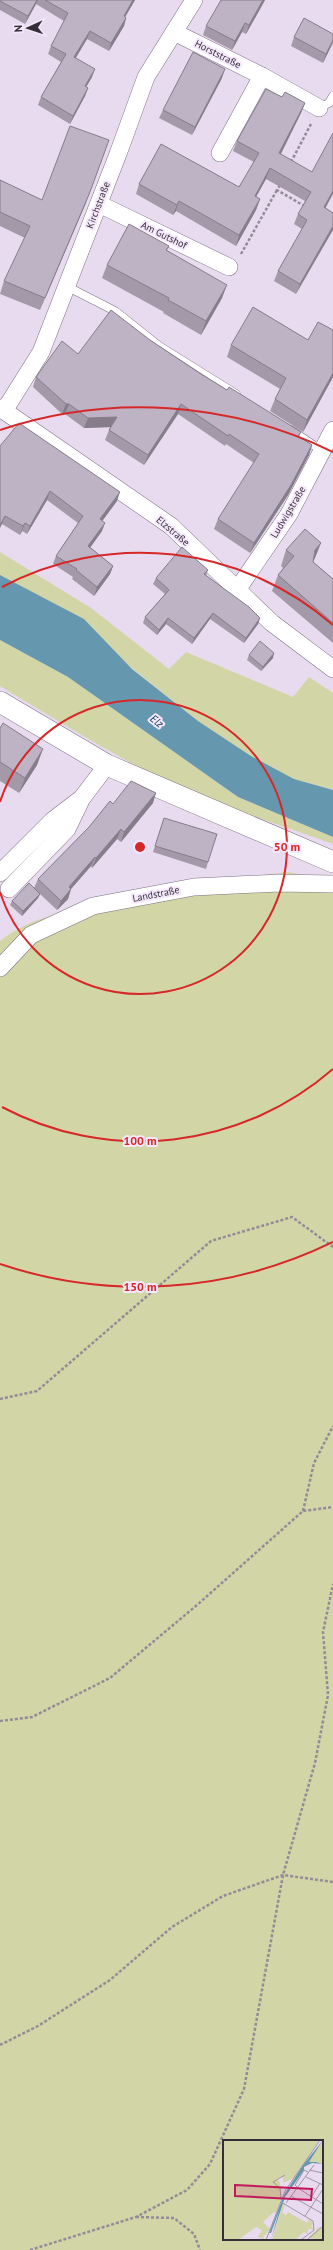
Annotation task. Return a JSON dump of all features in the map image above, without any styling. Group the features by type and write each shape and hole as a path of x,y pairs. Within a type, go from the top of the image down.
{"street":[{"name":"Kirchstraße","path":"1,412 41,352 99,204 146,77 194,0"},
{"name":"Horststraße","path":"174,32 262,76 319,108"},
{"path":"220,154 262,76"},
{"name":"Am Gutshof","path":"99,204 229,267"},
{"name":"Elzstraße","path":"1,412 171,526 272,623 333,669"},
{"name":"Ludwigstraße","path":"237,590 289,514 333,430"},
{"path":"0,702 107,765 333,862"},
{"path":"9,889 67,829 82,798 107,765"},
{"path":"0,873 52,821 82,798"},
{"name":"Landstraße","path":"0,968 31,935 92,906 194,887 279,883 333,884"}],"lane":[{"path":"319,108 329,103 333,96"},
{"path":"66,286 115,311 159,346 245,400"},
{"path":"284,425 322,451"}],"path":[{"path":"288,169 319,108"},
{"path":"229,267 240,255 281,183"},
{"path":"277,190 308,208"},
{"path":"0,1399 37,1391 211,1241 292,1217 333,1247"},
{"path":"303,1511 314,1462 333,1426"},
{"path":"0,1720 32,1717 110,1678 197,1606 303,1511 333,1507"},
{"path":"30,2250 136,2217 187,2190 210,2164 244,2088 283,1875 315,1763 328,1695 323,1632 333,1584"},
{"path":"0,2045 38,2026 110,1980 172,1927 223,1896 283,1875 333,1882"},
{"path":"136,2217 174,2218 194,2234 200,2250"}],"green space":[{"path":"0,552 91,608 169,669 186,652 293,697 309,677 333,693 333,790 294,779 251,756 198,721 128,665 84,619 0,575"},
{"path":"0,640 68,677 238,797 333,837 333,844 229,807 169,782 104,748 0,686"},
{"path":"288,872 333,881 333,2250 0,2250 0,941 27,924 57,914 222,880"}],"water":[{"name":"Elz","path":"0,575 84,619 132,669 198,721 251,756 294,779 333,790 333,837 238,797 68,677 0,640"}],"building":[{"path":"0,0 37,0 28,16"},
{"path":"45,0 133,0 124,16 126,18 111,43 90,31 74,57 95,69 85,86 88,88 73,116 41,97 66,54 51,46 68,13"},
{"path":"221,0 263,0 249,25 245,23 235,41 206,26"},
{"path":"304,18 333,34 333,40 326,54 294,37"},
{"path":"193,52 225,69 195,127 163,110"},
{"path":"266,89 282,97 285,92 305,103 279,153 312,172 333,133 333,191 324,207 333,213 333,226 300,284 278,271 307,220 298,214 311,192 270,168 255,196 260,199 239,235 179,201 177,205 139,184 161,144 239,187 259,153 237,141"},
{"path":"70,126 109,140 90,192 45,298 4,281 30,226 0,212 0,180 42,200"},
{"path":"129,224 169,246 166,250 227,285 206,321 168,300 169,298 107,265"},
{"path":"253,307 308,340 318,322 333,330 333,373 307,420 275,399 286,378 231,345"},
{"path":"111,310 150,340 201,374 227,390 229,387 301,432 298,436 312,445 291,485 254,543 218,519 259,454 229,434 228,436 181,404 148,455 109,430 117,417 88,418 69,404 66,404 36,377 62,341 78,354"},
{"path":"19,423 120,492 100,519 105,523 88,546 113,566 97,587 76,570 77,569 56,556 83,516 50,491 30,526 25,523 23,526 5,516 0,525 0,446"},
{"path":"305,529 321,543 315,550 313,562 333,579 333,623 278,575 294,556 286,550"},
{"path":"182,547 208,570 204,574 249,607 260,618 246,638 213,613 194,638 168,618 159,630 145,617 169,590 156,578"},
{"path":"260,641 274,653 263,667 249,655"},
{"path":"3,723 43,749 25,778 0,762 0,728"},
{"path":"131,781 156,793 124,832 121,829 96,858 95,857 69,887 71,889 61,901 38,879 89,827 110,801 113,804"},
{"path":"164,818 217,834 208,862 155,846"},
{"path":"29,883 40,894 23,911 12,901"}]}
